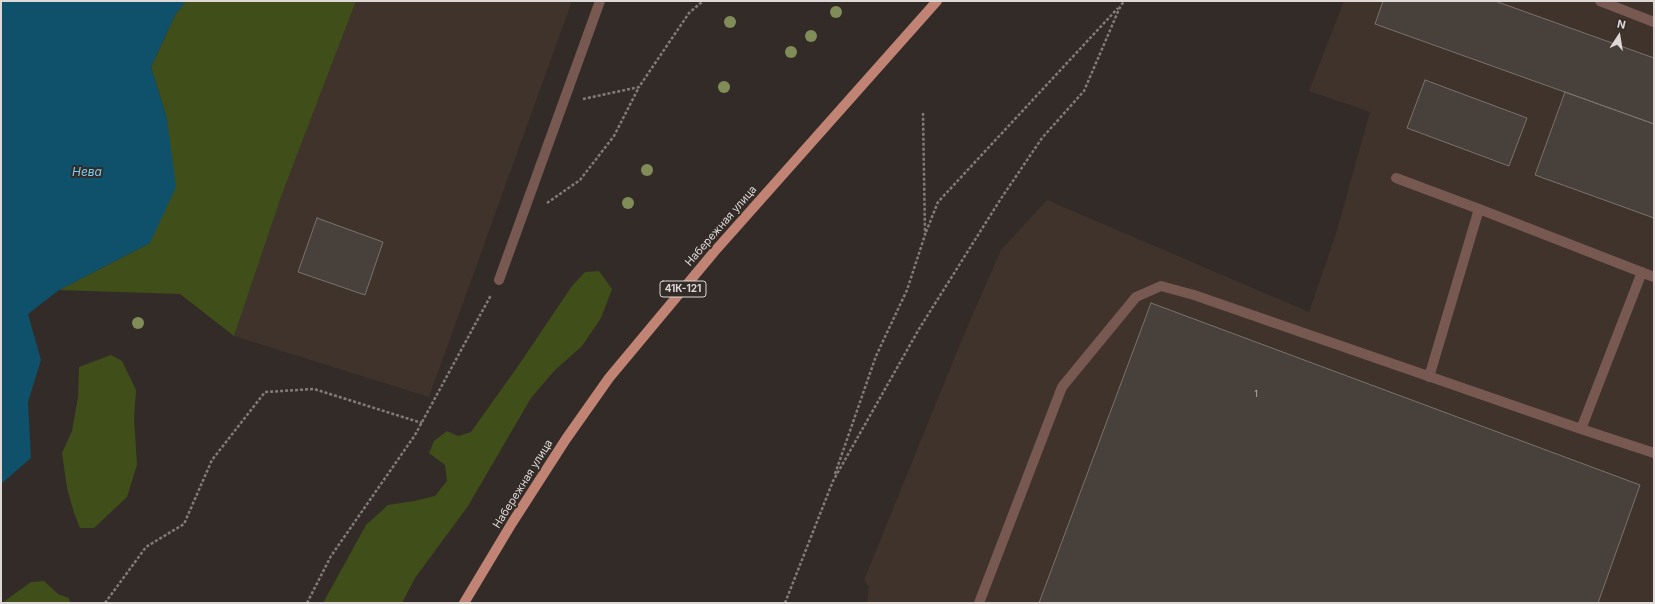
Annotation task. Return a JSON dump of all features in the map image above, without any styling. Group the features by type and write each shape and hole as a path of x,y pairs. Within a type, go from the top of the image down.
{"main road":[{"name":"Набережная улица","path":"464,603 512,523 566,439 608,378 714,252 937,1"}],"lane":[{"path":"499,280 600,1"},
{"path":"1600,1 1654,22"},
{"path":"1396,178 1654,276"},
{"path":"1429,377 1479,209"},
{"path":"1581,429 1642,272"},
{"path":"979,603 1062,387 1136,297 1161,286 1194,295 1429,377 1654,453"}],"path":[{"path":"544,205 580,180 614,136 639,87 689,13 703,1"},
{"path":"784,603 833,481 876,356 907,290 925,235 938,202 1124,1"},
{"path":"833,481 919,329 1000,200 1042,138 1084,91 1120,7"},
{"path":"563,103 639,87"},
{"path":"923,113 925,235"},
{"path":"307,603 331,556 415,435 499,280"},
{"path":"105,603 146,547 184,524 212,460 265,392 314,389 422,423"}],"shaded area":[{"path":"356,1 572,1 429,397 234,336 282,194"},
{"path":"1344,1 1654,1 1654,603 867,603 869,587 864,580 965,332 1001,250 1047,200 1309,312 1335,237 1370,112 1309,91"}],"green space":[{"path":"186,1 356,1 282,194 234,336 180,294 59,290 150,243 167,119 151,67 175,15"},
{"path":"599,271 612,289 601,318 582,346 554,371 531,398 468,506 415,578 402,603 323,603 366,525 388,505 435,496 447,481 445,465 429,453 434,441 447,431 458,436 471,432 572,286 585,272"},
{"path":"111,355 122,361 136,390 134,418 137,465 127,497 94,528 80,528 67,488 62,453 72,431 78,397 79,367"},
{"path":"44,581 58,594 69,598 70,603 2,603 31,582"}],"water":[{"name":"Нева","path":"1,1 186,1 175,15 151,67 167,119 176,187 150,243 59,290 28,314 41,360 28,402 31,458 1,484"}],"building":[{"path":"1383,1 1495,1 1654,58 1654,124 1375,24"},
{"path":"1425,80 1527,118 1509,166 1407,128"},
{"path":"1565,92 1654,124 1654,218 1535,175"},
{"path":"317,218 383,242 365,295 298,272"},
{"path":"1151,303 1640,485 1598,603 1039,603"}]}
